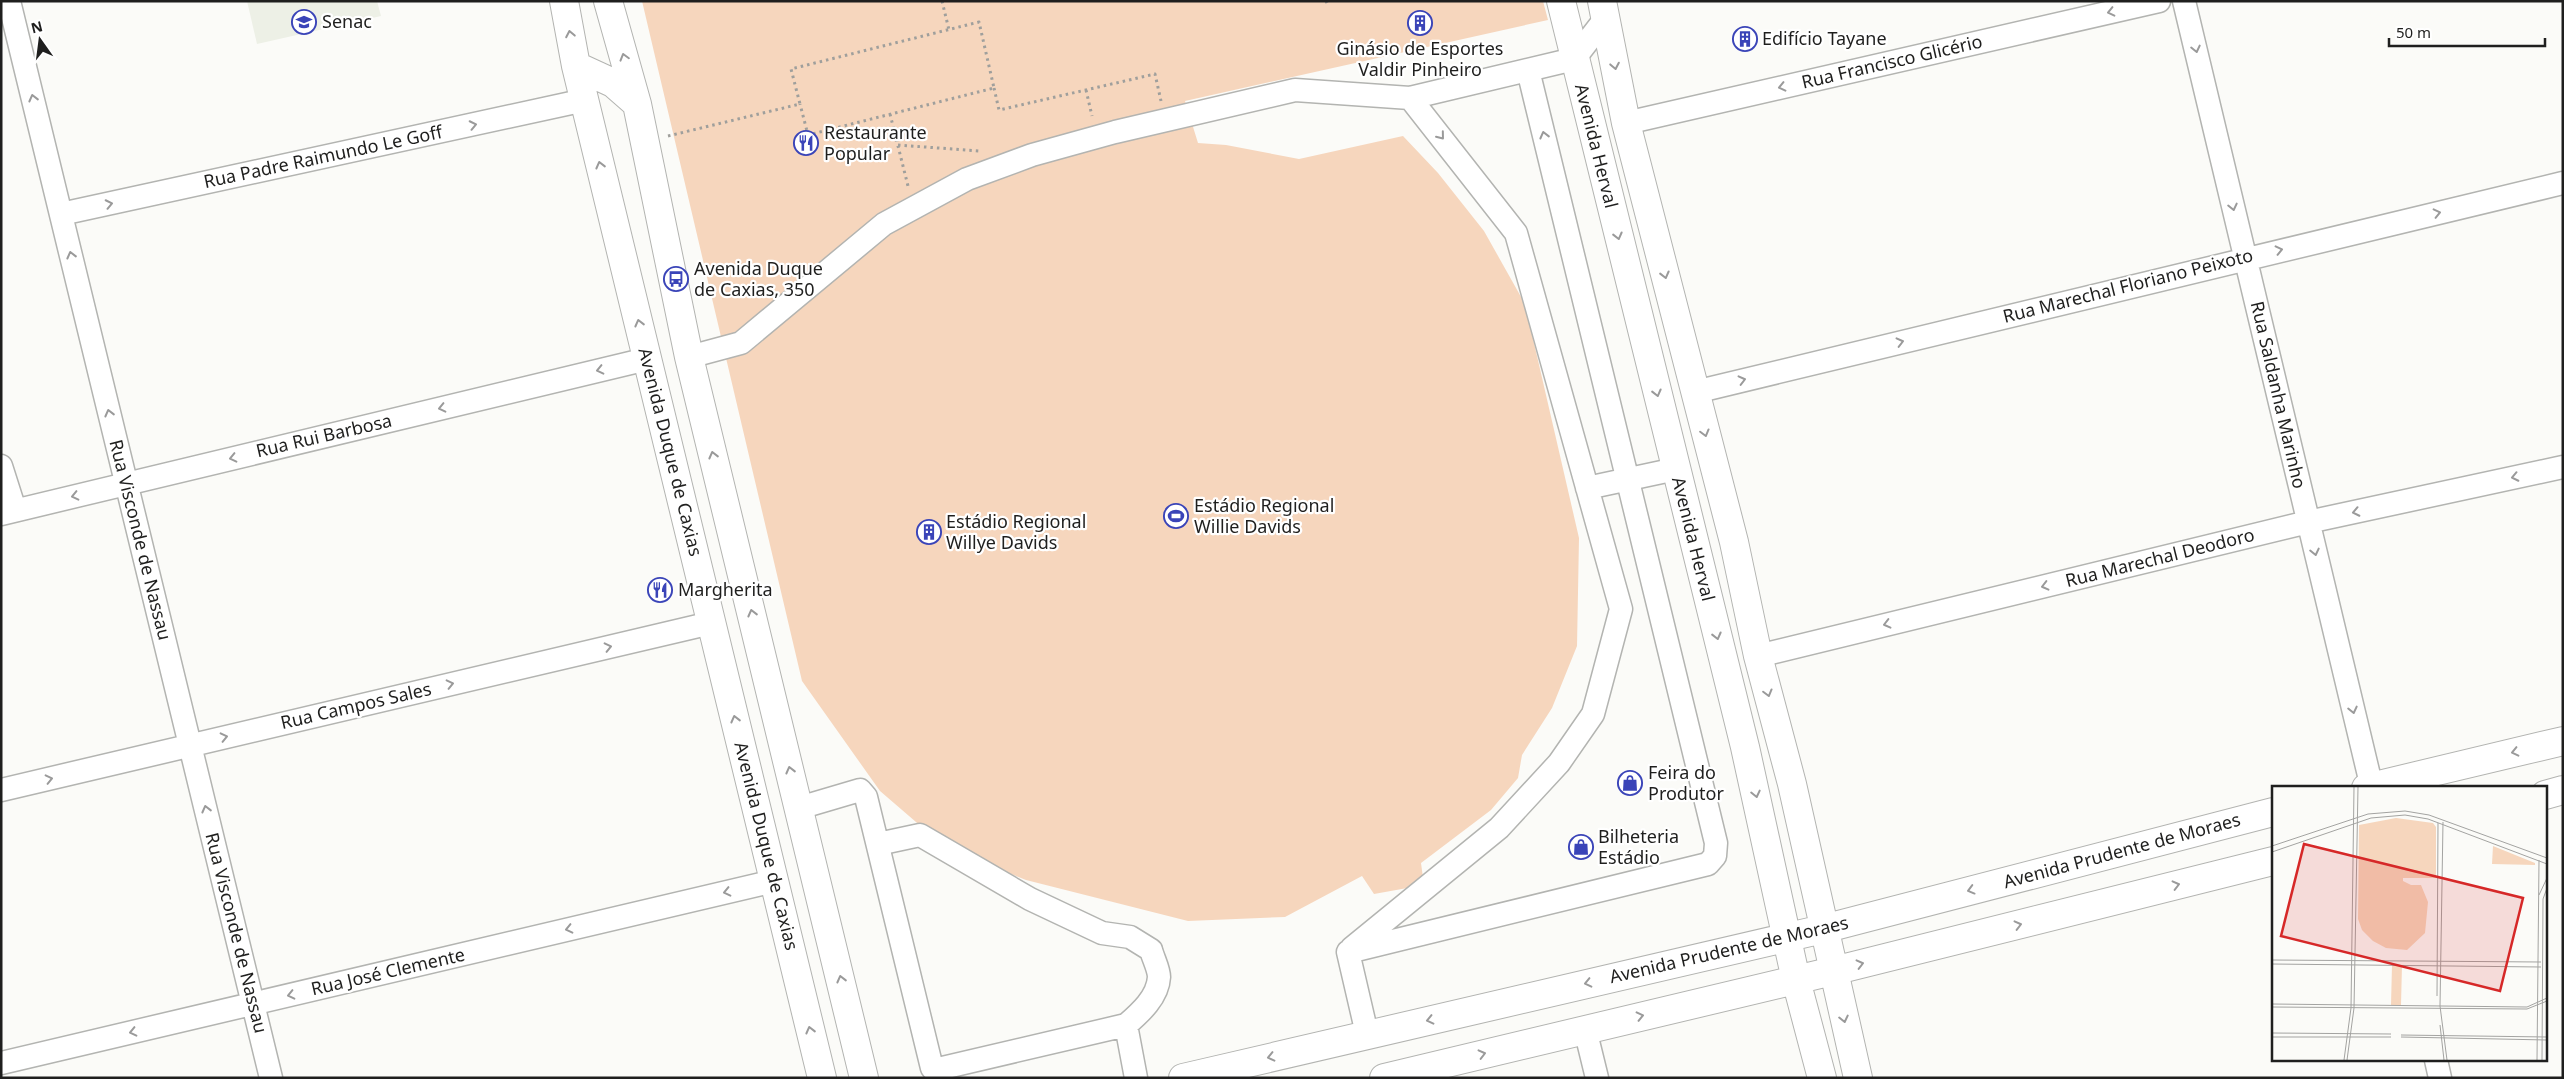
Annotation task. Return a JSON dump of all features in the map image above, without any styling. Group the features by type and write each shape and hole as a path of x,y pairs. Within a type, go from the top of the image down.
{"main road":[{"name":"Avenida Duque de Caxias","path":"564,1 576,66 822,1078"},
{"path":"608,1 637,104 689,357 864,1078"},
{"name":"Avenida Herval","path":"1561,1 1708,602 1746,747 1796,980 1822,1078"},
{"name":"Avenida Herval","path":"1604,10 1626,123 1734,542 1758,656 1792,784 1832,971 1858,1078"},
{"path":"576,66 613,83 637,104"},
{"path":"1638,317 1682,341"},
{"path":"1708,602 1734,542"},
{"path":"2374,786 2563,741"},
{"path":"1746,747 1792,784"},
{"path":"2546,795 2563,790"},
{"name":"Avenida Prudente de Moraes","path":"1183,1078 1823,928 2272,812"},
{"path":"1384,1078 1796,980 2272,861"}],"street":[{"name":"Rua Visconde de Nassau","path":"9,1 8,30 61,214 271,1078"},
{"name":"Rua Francisco Glicério","path":"1626,123 2159,1"},
{"name":"Rua Saldanha Marinho","path":"2184,1 2370,786"},
{"path":"689,357 741,343 884,224 967,179 1032,155 1097,137 1295,90 1410,98 1574,59 1604,10"},
{"path":"1348,952 1708,864 1715,856 1716,843 1528,70"},
{"path":"1348,952 1499,828 1559,763 1593,714 1621,609 1516,233 1410,98"},
{"name":"Rua Padre Raimundo Le Goff","path":"61,214 585,100"},
{"name":"Rua Marechal Floriano Peixoto","path":"1695,392 2245,258 2563,183"},
{"name":"Rua Rui Barbosa","path":"8,512 647,359"},
{"path":"1,466 8,512"},
{"name":"Rua Marechal Deodoro","path":"1758,656 2308,522 2563,467"},
{"path":"1588,488 1676,469"},
{"name":"Rua Campos Sales","path":"1,790 712,623"},
{"path":"799,808 860,790 866,797 934,1070 1126,1025 1140,1013 1153,995 1159,977 1151,950 1130,937 1102,933 1030,899 970,866 925,837 914,835 878,844"},
{"name":"Rua José Clemente","path":"1,1063 774,881"},
{"path":"1348,952 1367,1034"},
{"path":"1126,1025 1136,1078"},
{"path":"1585,1029 1597,1078"},
{"path":"2436,1062 2440,1078"}],"path":[{"path":"942,1 949,30"},
{"path":"994,88 808,135 791,69 979,22 994,88 999,110 1154,74 1165,120"},
{"path":"1086,90 1097,137"},
{"path":"646,142 800,104"},
{"path":"890,114 913,208"},
{"path":"898,144 984,152"}],"shaded area":[{"name":"Senac","path":"247,1 377,1 381,16 257,44"},
{"name":"Estádio Regional Willie Davids","path":"642,1 1543,1 1548,20 1185,101 1198,143 1226,145 1299,159 1403,136 1438,173 1484,231 1525,304 1579,538 1577,646 1552,708 1522,755 1518,778 1491,810 1421,863 1424,885 1374,894 1362,876 1285,917 1188,921 1026,880 945,847 880,791 802,681"}],"place":[{"name":"Senac","path":"304,22"},
{"name":"Ginásio de Esportes Valdir Pinheiro","path":"1420,23"},
{"name":"Edifício Tayane","path":"1745,39"},
{"name":"Restaurante Popular","path":"806,143"},
{"name":"Avenida Duque de Caxias, 350","path":"676,279"},
{"name":"Estádio Regional Willie Davids","path":"1176,516"},
{"name":"Estádio Regional Willye Davids","path":"929,532"},
{"name":"Margherita","path":"660,590"},
{"name":"Feira do Produtor","path":"1630,783"},
{"name":"Bilheteria Estádio","path":"1581,847"}]}
